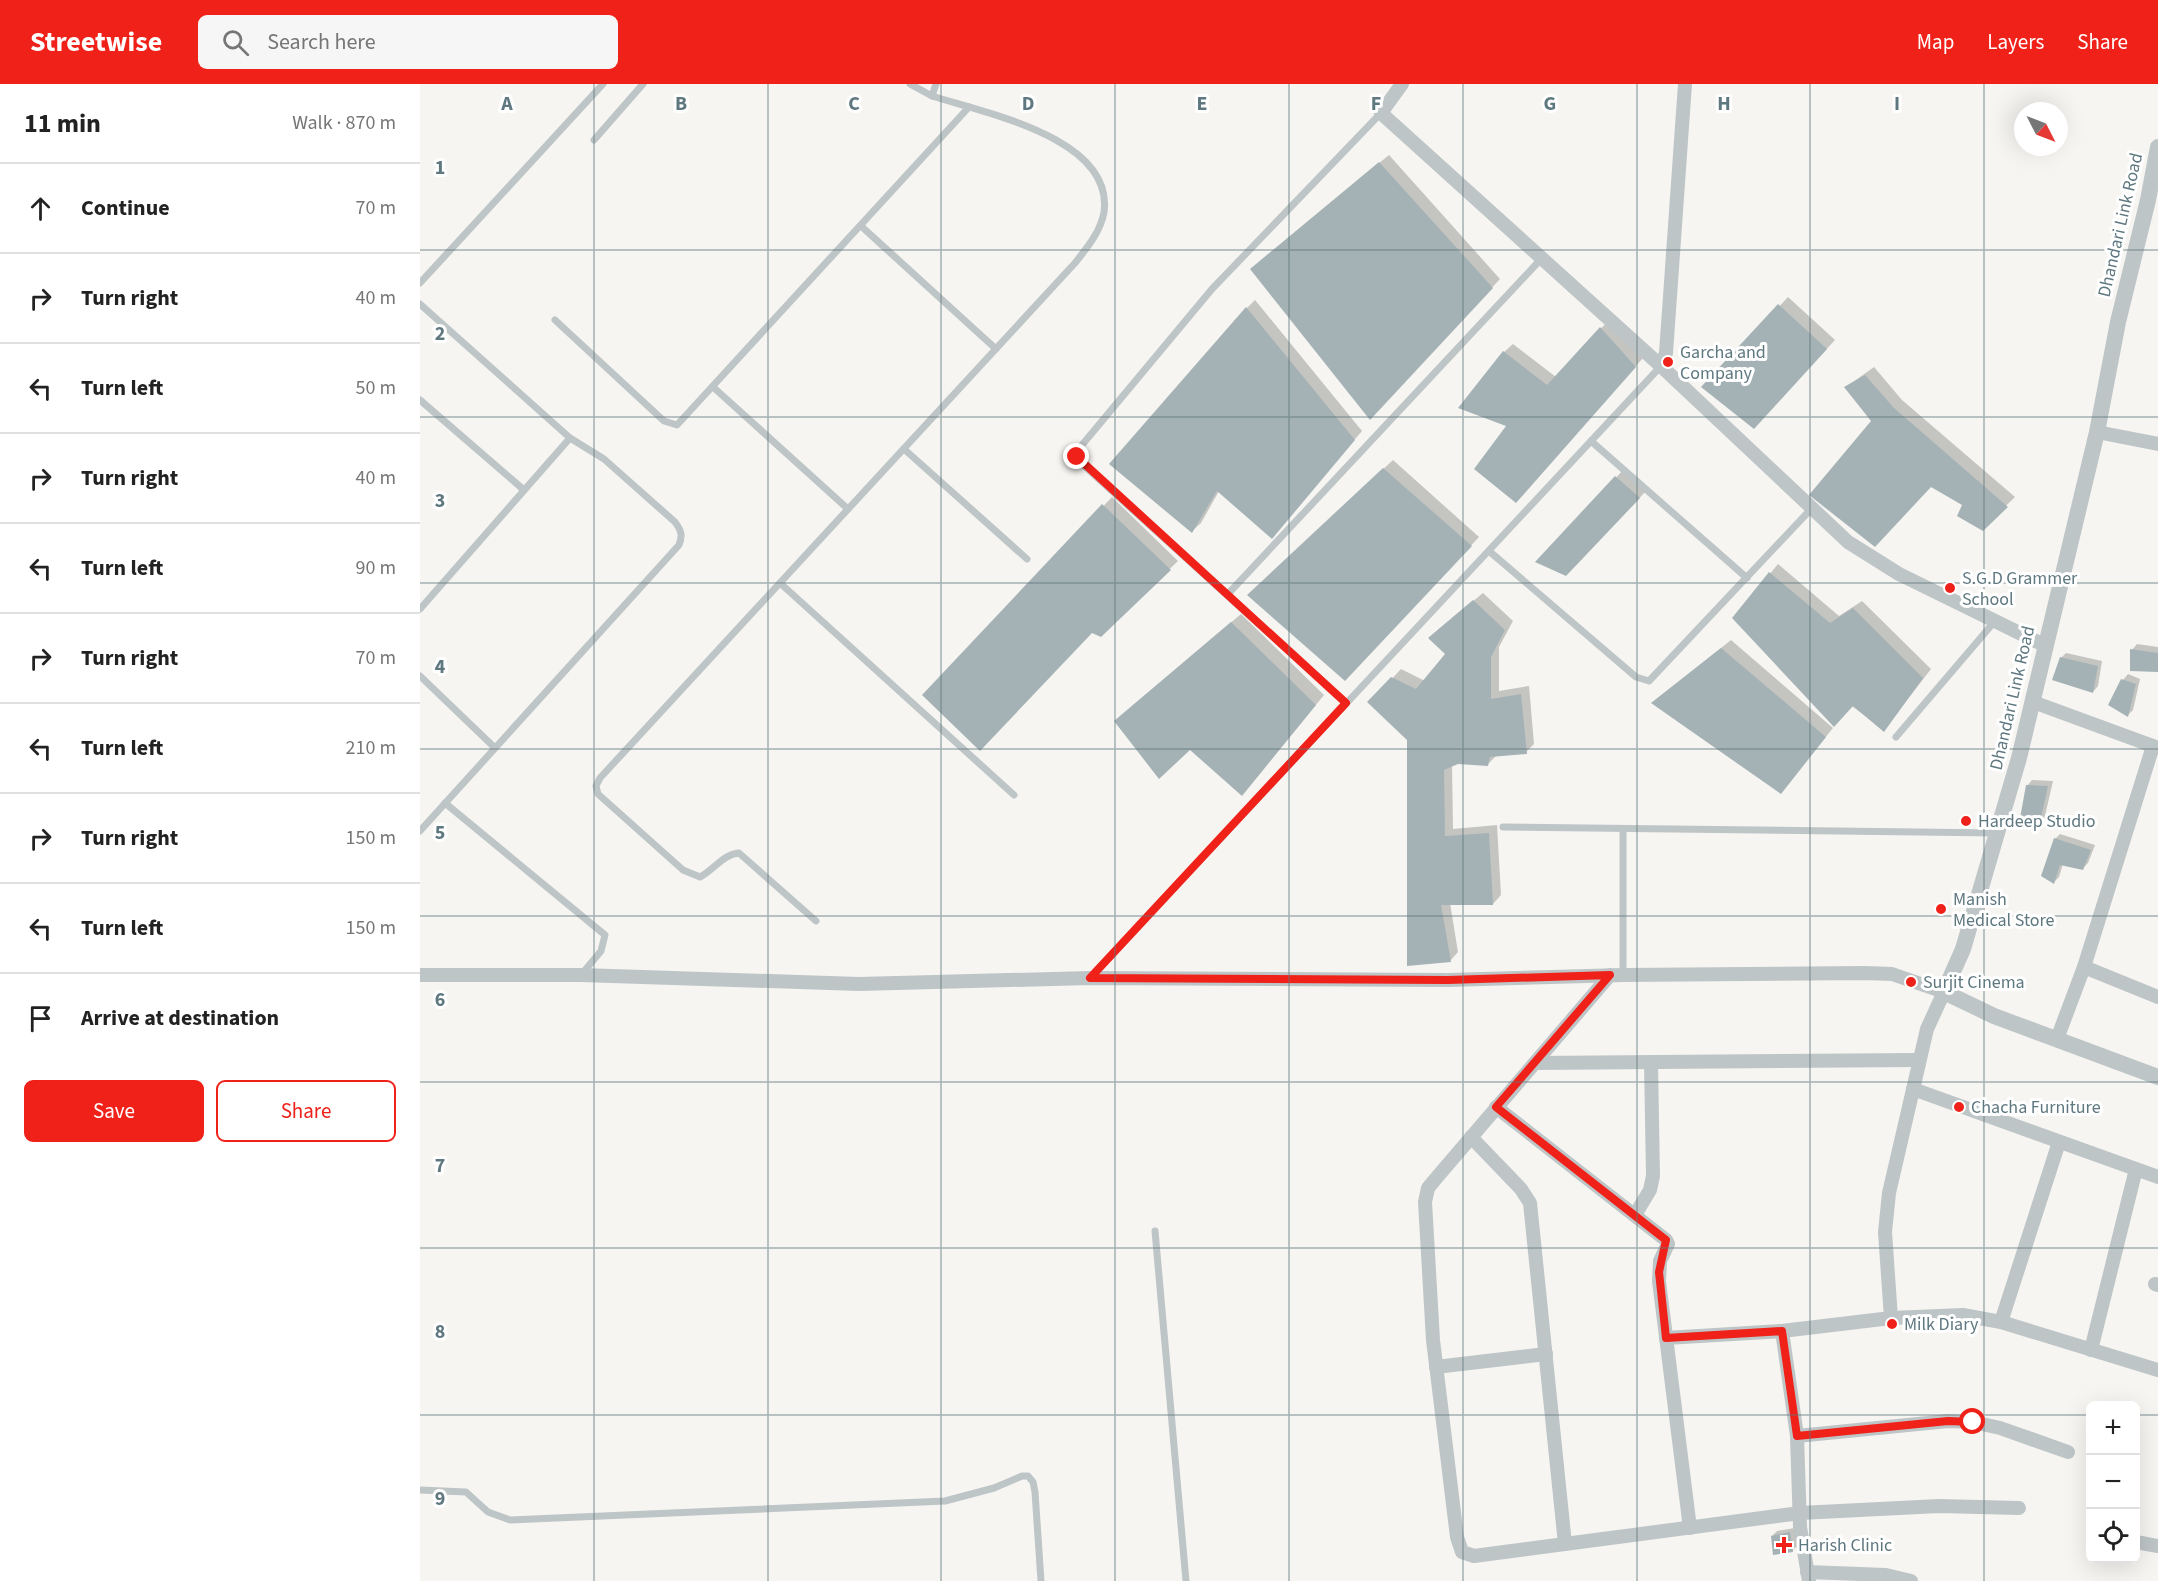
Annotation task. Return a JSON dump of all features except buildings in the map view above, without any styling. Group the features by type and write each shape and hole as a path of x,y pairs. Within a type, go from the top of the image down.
{"street":[{"path":"1402,84 1381,113 1661,366 1811,509 1868,556 2044,645"},
{"path":"1661,366 1666,352 1685,84"},
{"name":"Dhandari Link Road","path":"1944,992 1963,949 2033,702 2044,645 2097,432 2118,322 2153,201 2158,147"},
{"path":"2097,432 2158,444"},
{"path":"2033,702 2156,747 2084,967 2057,1039"},
{"path":"2084,967 2158,997"},
{"path":"420,975 581,975 860,984 1090,978 1448,980 1617,975 1892,974 1944,992 1971,1007 2158,1077"},
{"path":"1617,975 1535,1063 1428,1188 1425,1202 1436,1367 1457,1537 1462,1552 1474,1556 1800,1513 1939,1506 2019,1509"},
{"path":"1891,1318 1886,1232 1888,1193 1927,1029 1944,992"},
{"path":"1535,1063 1919,1060"},
{"path":"1635,1215 1650,1190 1653,1176 1651,1062"},
{"path":"1913,1089 2158,1177"},
{"path":"1496,1107 1635,1215 1668,1244 1659,1272 1690,1527"},
{"path":"1471,1137 1521,1189 1530,1203 1565,1544"},
{"path":"2001,1322 2058,1142"},
{"path":"2091,1350 2136,1169"},
{"path":"1666,1338 1782,1331 1891,1318 1963,1315 2001,1322 2158,1370"},
{"path":"1782,1331 1797,1436 1800,1513 1808,1577 1886,1575 1911,1581"},
{"path":"1436,1367 1546,1354"},
{"path":"1797,1436 1948,1421 1973,1422 2068,1452"},
{"path":"2140,1543 2158,1546"}],"lane":[{"path":"420,283 603,84"},
{"path":"594,140 643,84"},
{"path":"816,921 739,853 726,857 710,872 700,877 683,870 598,794 596,786 600,778 1075,263 1094,238 1104,214 1105,192 1097,172 1074,150 1040,132 933,96 910,84"},
{"path":"933,96 936,84"},
{"path":"555,320 671,425 682,422 969,107"},
{"path":"1346,703 1081,463 1077,457 1077,451 1212,290 1381,113"},
{"path":"861,226 996,349"},
{"path":"1227,594 1542,258"},
{"path":"420,304 570,438 604,459 675,522 681,530 682,538 679,545 420,831"},
{"path":"1090,978 1661,366"},
{"path":"713,387 848,509"},
{"path":"420,400 524,490"},
{"path":"420,609 570,438"},
{"path":"1591,441 1747,578"},
{"path":"904,449 1027,559"},
{"path":"1489,551 1643,680 1654,678 1811,509"},
{"path":"780,583 1014,795"},
{"path":"1896,737 1995,621"},
{"path":"421,679 494,747"},
{"path":"445,802 605,935 601,951 581,975"},
{"path":"1503,827 1997,833"},
{"path":"1617,975 1623,830"},
{"path":"1155,1231 1186,1581"},
{"path":"420,1490 466,1492 488,1512 510,1520 945,1501 1028,1476 1033,1482 1035,1492 1041,1581"}],"place":[{"name":"Garcha and Company","path":"1668,362"},
{"name":"S.G.D Grammer School","path":"1950,588"},
{"name":"Hardeep Studio","path":"1966,821"},
{"name":"Manish Medical Store","path":"1941,909"},
{"name":"Surjit Cinema","path":"1911,982"},
{"name":"Chacha Furniture","path":"1959,1107"},
{"name":"Milk Diary","path":"1892,1324"},
{"name":"Harish Clinic","path":"1784,1545"}],"route":[{"path":"1077,457 1346,703 1090,978 1448,980 1610,975 1496,1107 1666,1240 1668,1244 1660,1261 1659,1281 1666,1338 1782,1331 1797,1436 1948,1421 1973,1422"}]}
